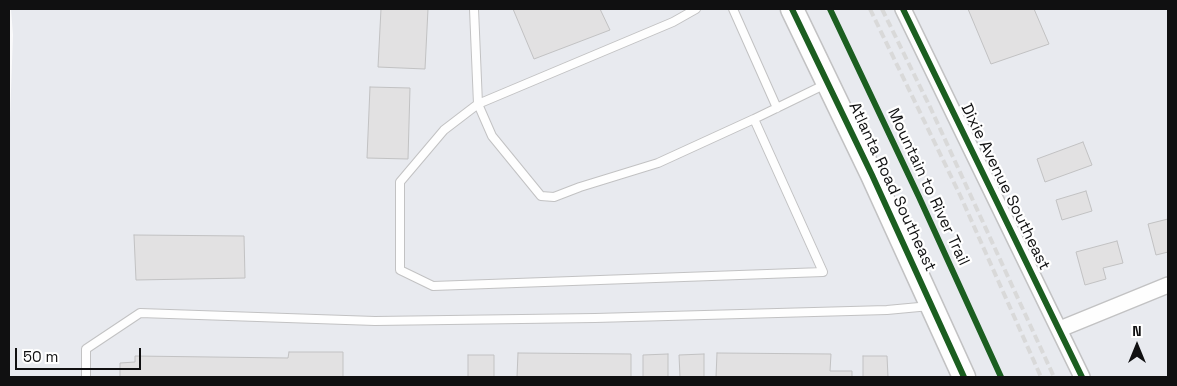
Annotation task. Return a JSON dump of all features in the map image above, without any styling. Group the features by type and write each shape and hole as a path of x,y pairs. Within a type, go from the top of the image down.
{"main road":[{"name":"Atlanta Road Southeast","path":"792,9 964,377"}],"street":[{"name":"Dixie Avenue Southeast","path":"903,9 1082,377"},
{"path":"1060,329 1168,286"}],"lane":[{"path":"474,9 478,104 492,136 516,168 541,196 554,197 658,163 828,83"},
{"path":"696,9 673,22 478,104 444,130 400,182 400,270 433,286 823,272 754,119"},
{"path":"733,9 777,108"},
{"path":"86,377 86,349 140,313 375,321 887,310 932,306"}],"shaded area":[{"path":"11,9 1168,9 1168,377 9,377 9,146 13,35"}],"building":[{"path":"381,9 428,9 425,69 378,67"},
{"path":"513,9 600,9 610,30 534,59"},
{"path":"968,9 1034,9 1049,44 991,64"},
{"path":"370,87 410,88 408,159 367,158"},
{"path":"1083,142 1092,165 1045,182 1037,159"},
{"path":"1086,191 1092,211 1062,220 1056,200"},
{"path":"1168,219 1168,252 1156,255 1148,224"},
{"path":"134,235 244,236 245,278 136,280"},
{"path":"1117,241 1123,263 1103,268 1106,279 1085,285 1076,252"},
{"path":"289,352 343,352 343,377 120,377 120,363 135,362 135,356 288,358"},
{"path":"518,353 631,354 631,377 517,377"},
{"path":"717,353 831,354 830,371 852,371 852,377 716,377"},
{"path":"668,354 668,377 643,377 643,355"},
{"path":"704,354 704,377 680,377 679,355"},
{"path":"468,355 494,355 494,377 468,377"},
{"path":"863,356 887,356 888,377 863,377"}],"railway":[{"path":"870,9 960,195 1041,377"},
{"path":"882,9 931,109 1054,377"}],"cycle path":[{"path":"792,9 872,175 964,377"},
{"name":"Mountain to River Trail","path":"830,9 1001,377"},
{"path":"903,9 1082,377"}]}
